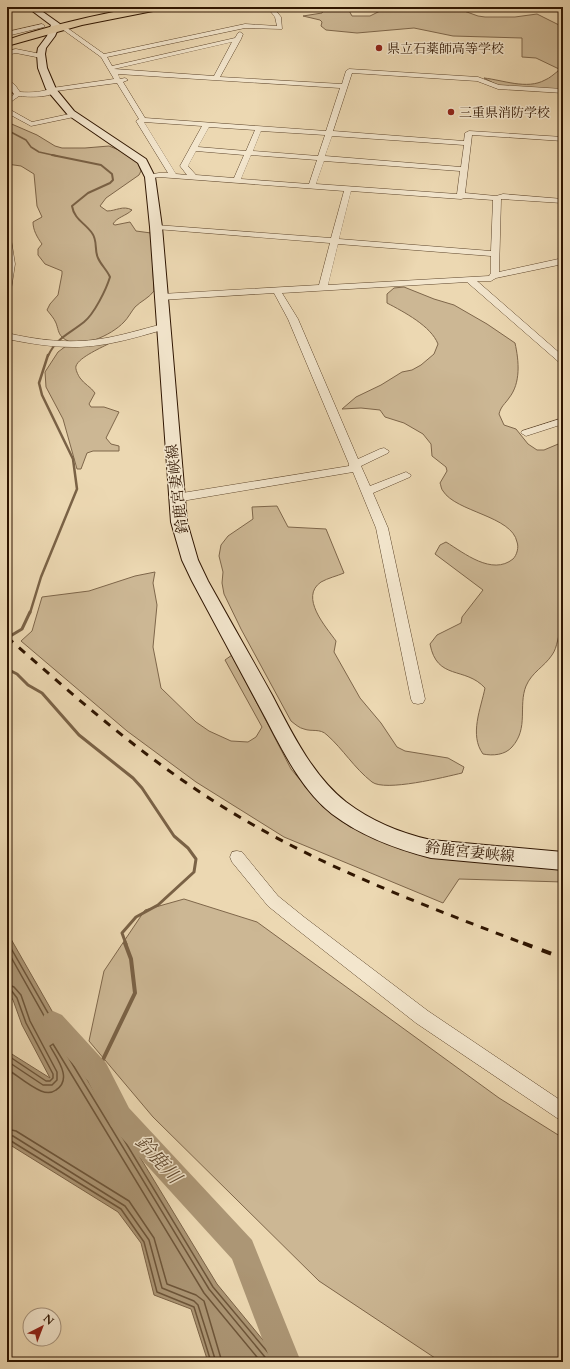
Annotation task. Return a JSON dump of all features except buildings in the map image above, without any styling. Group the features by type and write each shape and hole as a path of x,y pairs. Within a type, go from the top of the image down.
{"highway":[{"path":"57,27 142,7"},
{"path":"9,37 105,16 158,7"}],"main road":[{"path":"31,7 57,27 42,49 41,56"},
{"name":"鈴鹿宮妻峡線","path":"41,56 43,75 53,91 71,113 142,161 150,177 156,227 176,498 180,531 190,560 200,581 293,751 314,782 328,798 353,818 370,828 411,844 447,852 563,861"}],"street":[{"path":"7,11 20,7"},
{"path":"103,56 245,24 280,28 278,17 270,7"},
{"path":"216,78 245,24"},
{"path":"9,37 42,26"},
{"path":"57,27 103,56 143,120"},
{"path":"112,70 238,39"},
{"path":"7,53 16,50 41,56"},
{"path":"112,70 149,74 344,86"},
{"path":"312,186 349,71 478,79 498,87 563,91"},
{"path":"7,103 17,94 32,95 119,82 149,74"},
{"path":"7,81 16,89 17,94"},
{"path":"7,110 31,124 71,113"},
{"path":"38,115 71,113"},
{"path":"19,116 30,116"},
{"path":"143,120 468,143"},
{"path":"143,120 140,121 173,176"},
{"path":"193,177 184,166 207,124"},
{"path":"237,180 259,128"},
{"path":"462,195 464,168 470,133 563,139"},
{"path":"194,149 464,168"},
{"path":"150,177 159,175 461,197 462,195 497,198 503,196 562,201"},
{"path":"323,288 348,189"},
{"path":"494,276 497,198"},
{"path":"156,227 496,254"},
{"path":"7,239 11,269 7,290"},
{"path":"161,297 491,278 494,276 563,261"},
{"path":"469,279 563,361"},
{"path":"277,290 293,319 354,466 382,528 418,699"},
{"path":"7,336 47,343 94,343 163,327"},
{"path":"526,433 563,421"},
{"path":"176,498 354,466 384,451"},
{"path":"366,491 406,475"},
{"path":"237,857 273,901 299,922 422,1017 563,1112"}],"shaded area":[{"path":"325,7 347,7 352,16 370,16 382,10 394,7 453,7 485,17 515,17 537,14 563,27 563,91 499,86 484,78 515,84 531,84 547,79 558,71 559,69 536,58 522,57 522,38 453,36 414,28 357,33 326,30 321,26 322,22 320,20 303,16 322,13"},
{"path":"7,122 37,135 55,146 62,148 85,148 109,146 119,150 138,163 141,171 139,175 106,198 100,206 107,211 123,208 132,210 113,224 115,225 130,222 136,231 151,233 154,291 150,296 135,307 119,327 94,340 76,343 68,341 62,337 55,321 47,310 58,295 62,271 45,264 38,255 38,249 42,244 38,239 33,222 42,217 37,206 34,174 21,166 7,164"},
{"path":"404,287 454,305 487,324 515,343 518,372 516,386 499,414 504,425 516,429 528,444 537,450 544,450 563,442 563,627 552,655 531,677 526,686 523,701 522,725 517,740 509,750 499,754 483,754 479,747 477,738 477,721 485,688 477,681 469,677 445,668 434,656 430,644 437,635 461,623 462,617 483,590 435,554 440,545 446,542 478,561 496,565 505,564 516,555 518,546 513,533 495,520 459,504 443,491 440,483 447,471 446,467 432,456 431,444 423,434 404,423 385,417 380,410 361,408 342,409 356,397 381,385 402,372 412,370 421,365 434,354 438,344 429,331 416,320 387,303 387,294 394,288"},
{"path":"110,343 82,359 76,366 76,369 78,375 95,393 89,404 91,407 104,407 119,412 106,438 111,444 119,446 119,451 93,451 87,453 81,469 77,469 63,419 46,387 45,372 58,352 66,346"},
{"path":"277,506 288,527 326,529 344,573 321,582 315,588 313,604 316,612 336,641 334,652 360,698 381,723 397,747 405,751 448,758 464,767 462,773 416,783 402,785 379,785 366,777 333,740 324,733 307,730 297,726 291,721 241,629 224,594 222,583 223,572 219,556 221,545 228,536 253,519 252,507"},
{"path":"155,572 153,583 157,605 153,647 161,688 196,722 209,731 231,741 248,742 256,737 262,727 225,660 232,655 291,769 321,805 350,827 385,839 563,868 563,882 459,879 443,903 284,837 196,782 127,731 21,641 32,631 42,597 89,591 135,576"},
{"path":"184,899 257,922 499,1098 563,1138 563,1362 441,1362 319,1281 153,1117 89,1041 104,971 145,910"}],"water":[{"path":"7,932 64,1032 217,1284 281,1362 208,1362 191,1309 154,1295 141,1243 118,1212 7,1143 7,1051 50,1078 22,1025 13,1000 7,991"}],"waterway":[{"path":"7,86 13,93 7,97"},
{"path":"7,130 26,140 31,147 39,152 57,156"},
{"path":"48,356 59,340 84,322 92,313 103,295 110,277 98,258 94,236 77,218 72,206 88,193 110,183 113,180 112,174 101,165 52,155"},
{"path":"30,613 41,577 77,489 73,459 42,395 39,383 48,355"},
{"path":"7,638 22,629 30,612"},
{"path":"7,669 17,674 28,685 42,693 79,735 133,778 142,788 174,836 188,848 196,859 194,872 158,905 136,917 122,933 126,944"},
{"path":"97,1072 135,993 131,959 125,943"},
{"name":"鈴鹿川","path":"53,1023 97,1072 120,1117 242,1250 286,1362"}],"railway":[{"path":"7,637 84,704 137,747 220,805 256,827 331,865 369,882 525,944"},
{"path":"523,943 563,958"}],"place":[{"name":"県立石薬師高等学校","path":"379,48"},
{"name":"三重県消防学校","path":"451,112"}]}
